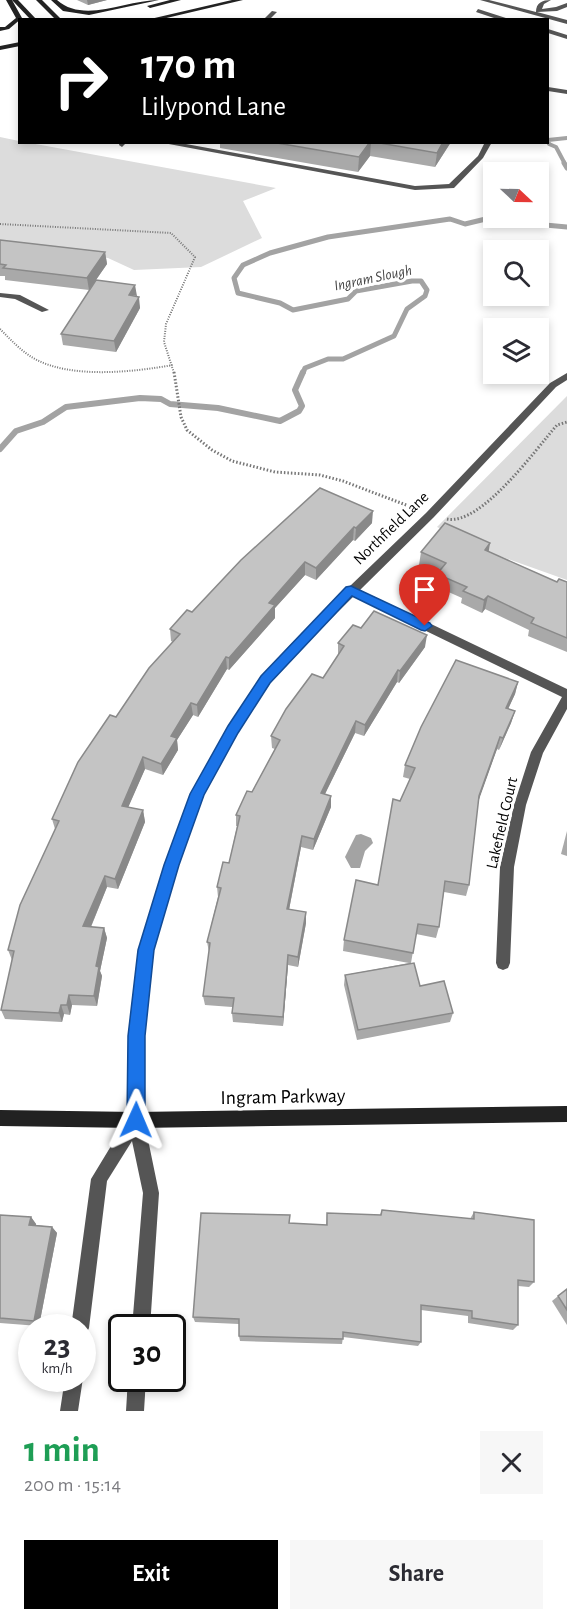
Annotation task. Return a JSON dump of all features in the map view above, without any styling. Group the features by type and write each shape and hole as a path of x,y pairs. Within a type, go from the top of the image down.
{"main road":[{"path":"9,0 19,18"},
{"path":"15,0 33,18"},
{"path":"39,0 58,18"},
{"path":"54,0 65,10 89,13 156,0"},
{"path":"93,18 178,0"},
{"path":"157,18 240,0"},
{"path":"0,29 15,23 18,19"},
{"path":"0,35 13,33"},
{"path":"0,48 18,44"},
{"name":"Ingram Parkway","path":"0,1118 136,1120 567,1114"}],"street":[{"path":"483,0 567,22"},
{"path":"548,0 542,3 538,11 557,9 567,5"},
{"path":"478,11 501,18"},
{"path":"267,18 274,12"},
{"path":"549,31 567,37"},
{"path":"549,90 567,92"},
{"path":"172,144 415,188 451,186 481,157 488,144"},
{"path":"0,295 17,297 45,310"},
{"name":"Northfield Lane","path":"142,1314 151,1193 136,1120 136,1036 146,950 197,794 233,730 266,680 351,590 430,515 553,385 567,376"},
{"path":"351,590 567,696"},
{"name":"Lakefield Court","path":"503,963 507,867 520,805 537,752 567,696"},
{"path":"82,1314 99,1179 136,1120"},
{"path":"69,1411 72,1392"},
{"path":"135,1411 136,1392"}],"path":[{"path":"0,224 171,233 195,257 166,324 164,342 176,378 181,417 188,430 212,450 232,461 251,467 320,475 368,490 430,515 452,520 470,514 490,502 557,425 567,422"},
{"path":"0,329 21,349 43,363 110,371 146,370 173,365"}],"shaded area":[{"path":"0,137 18,141 18,144 35,144 276,188 243,201 262,238 201,267 134,270 108,258 0,248"},
{"path":"567,396 567,580 497,555 437,527"},
{"path":"361,834 371,838 373,843 365,851 360,868 351,868 345,857 356,835"}],"building":[{"path":"283,144 369,144 359,157"},
{"path":"385,144 442,144 437,153"},
{"path":"0,240 105,252 87,278 3,268 6,265 0,264"},
{"path":"96,280 135,285 129,295 139,297 114,341 61,334"},
{"path":"320,488 373,511 356,528 354,527 316,568 305,562 269,603 275,605 229,658 226,657 197,705 191,703 171,736 177,738 161,764 143,757 122,806 143,810 115,879 105,876 83,926 104,928 96,966 99,967 94,996 69,995 67,1005 61,1005 59,1013 1,1010 14,951 8,950 20,905 59,821 52,819 78,762 110,715 116,717 149,668 180,634 170,629 187,610 192,612 241,560"},
{"path":"445,523 490,543 485,550 557,582 559,579 567,582 567,638 531,623 534,618 488,596 484,600 463,591 467,587 437,574 446,563 421,552"},
{"path":"374,611 427,635 400,671 398,670 365,725 356,721 321,793 331,796 314,839 302,836 287,909 306,912 298,957 288,955 283,1017 232,1013 234,998 203,996 210,943 207,942 221,888 217,887 223,862 229,863 240,816 236,815 247,791 252,792 280,740 271,736 286,709 312,674 323,678 344,646 338,643 353,625 361,628"},
{"path":"456,660 518,682 506,708 515,711 503,738 500,737 479,796 469,885 445,881 439,927 418,924 413,953 344,940 356,880 378,885 393,799 400,801 415,768 405,765 421,727"},
{"path":"414,963 420,986 444,981 453,1013 358,1030 345,975"},
{"path":"382,1210 474,1219 474,1212 534,1220 534,1282 518,1280 518,1325 472,1318 472,1311 421,1305 421,1342 343,1332 343,1339 239,1336 239,1319 193,1317 201,1213 290,1215 289,1223 327,1225 327,1213 381,1215"},
{"path":"0,1215 31,1217 29,1225 52,1227 35,1314 18,1314 18,1320 0,1318"},
{"path":"567,1289 567,1310 558,1296"}],"waterway":[{"name":"Ingram Slough","path":"549,140 567,138"},
{"name":"Ingram Slough","path":"549,144 556,147 565,164"},
{"name":"Ingram Slough","path":"564,163 567,168"},
{"name":"Ingram Slough","path":"303,373 305,368 328,359 343,359 394,336 407,309 425,296 427,290 421,281 412,281 356,291 348,299 293,310 280,303 238,293 234,278 243,265 270,253 328,237 450,219 465,224 483,220"},
{"name":"Ingram Slough","path":"549,225 567,227"},
{"name":"Ingram Slough","path":"0,449 16,431 43,422 66,407 140,398 161,399 170,404 218,408 280,421 299,411 302,406 295,390 303,372"}],"route":[{"path":"136,1120 136,1036 146,950 197,794 233,730 266,680 351,590 425,626"}]}
